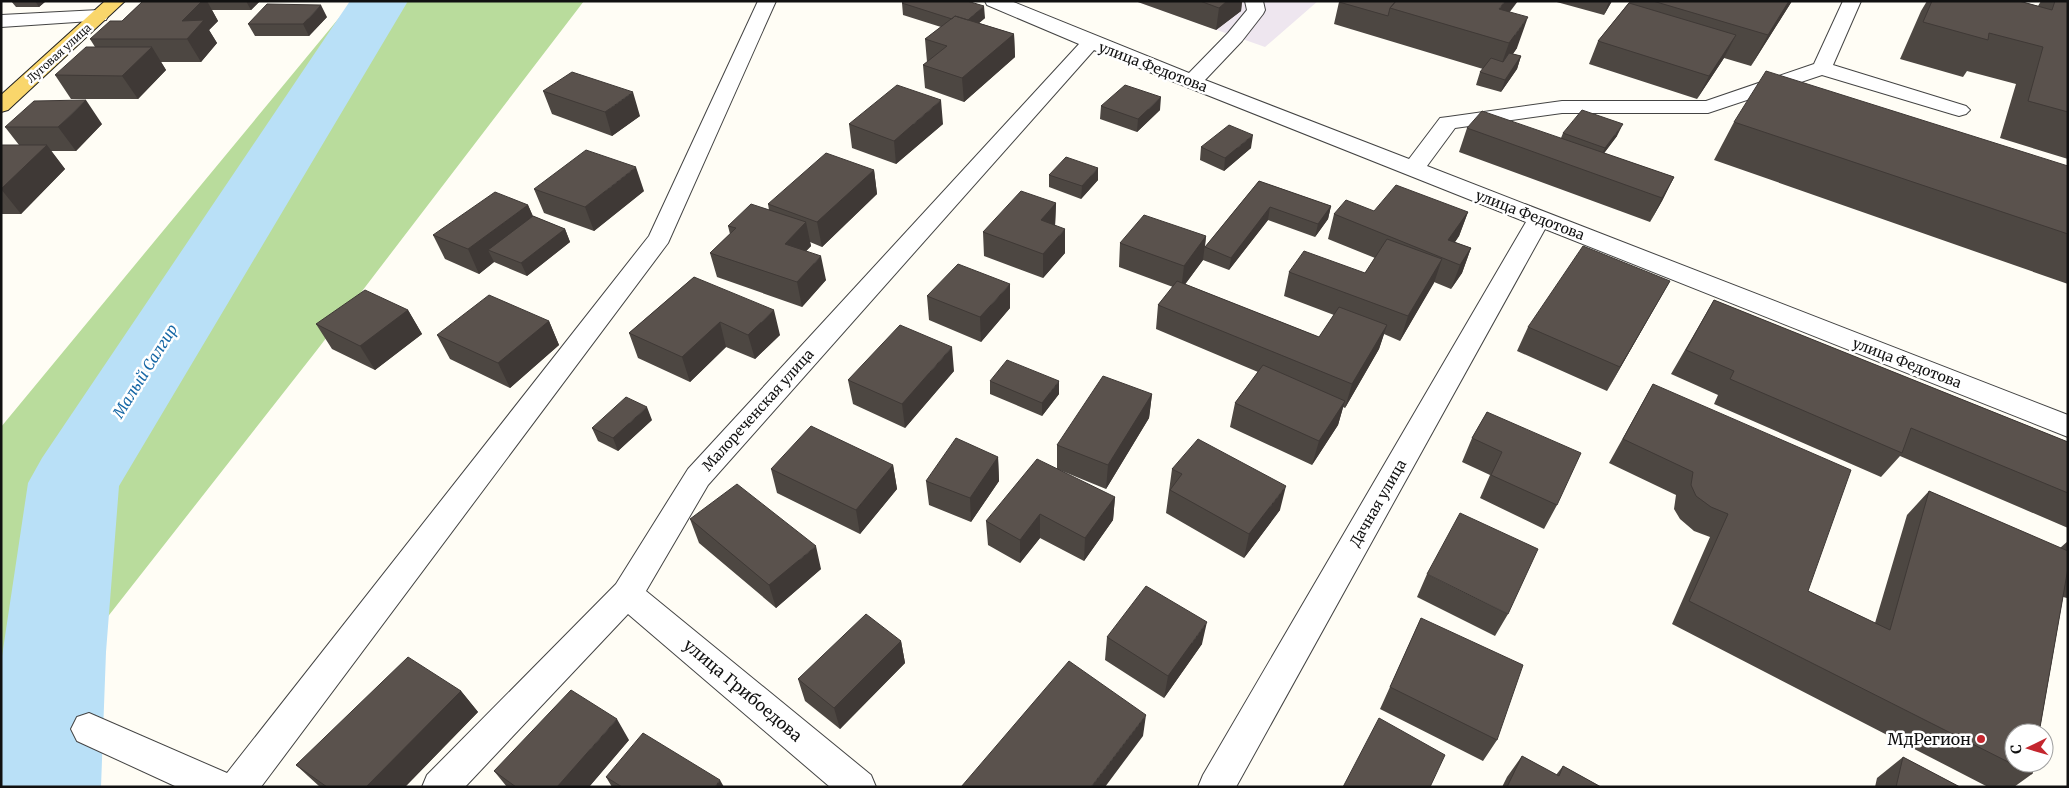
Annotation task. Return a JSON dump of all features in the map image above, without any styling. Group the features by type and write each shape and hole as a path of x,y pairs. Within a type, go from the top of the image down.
{"main road":[{"name":"Луговая улица","path":"1,106 116,1"}],"street":[{"path":"239,787 660,238 768,1"},
{"name":"улица Федотова","path":"994,1 1192,82 2068,426"},
{"path":"1192,82 1236,37 1256,10 1254,1"},
{"path":"1822,68 1852,1"},
{"path":"1,21 99,16"},
{"name":"Малореченская улица","path":"440,787 627,594 698,477 1091,42"},
{"path":"1413,169 1448,123 1562,107 1708,107 1822,68 1959,110"},
{"name":"Дачная улица","path":"1216,787 1539,219"},
{"name":"улица Грибоедова","path":"627,594 858,787"},
{"path":"89,729 218,787"}],"shaded area":[{"path":"1135,1 1318,1 1265,47"}],"green space":[{"path":"353,1 584,1 317,350 95,633 1,758 1,427"}],"building":[{"path":"143,1 202,1 182,21 204,20 187,39 90,39 110,21 122,21"},
{"path":"905,1 967,1 984,6 968,20 955,16 952,19 902,3"},
{"path":"1200,1 1227,1 1219,8"},
{"path":"1340,1 1396,1 1390,8 1388,16"},
{"path":"1396,1 1505,1 1499,9 1528,17 1509,43 1390,8"},
{"path":"1653,1 1789,1 1768,35"},
{"path":"1932,1 2019,1 2052,10 2055,1 2068,1 2068,112 2028,101 2043,47 1989,33 1988,40 1923,22"},
{"path":"1629,3 1736,35 1709,76 1598,41"},
{"path":"267,4 321,5 303,24 248,24"},
{"path":"955,16 1014,34 962,78 923,65 947,46 925,39"},
{"path":"86,47 152,47 122,76 55,75"},
{"path":"1509,53 1521,56 1505,80 1480,72 1491,58 1503,62"},
{"path":"1766,71 2068,166 2068,234 1734,122"},
{"path":"572,72 633,92 605,112 543,91"},
{"path":"897,85 941,100 894,141 849,124"},
{"path":"1125,85 1161,97 1138,119 1101,106"},
{"path":"86,100 58,127 5,127 34,101"},
{"path":"1582,110 1623,124 1605,148 1563,133"},
{"path":"1482,111 1674,177 1662,198 1467,128"},
{"path":"1229,125 1253,135 1225,158 1201,147"},
{"path":"1,145 47,145 1,189"},
{"path":"586,150 636,167 585,207 534,189"},
{"path":"826,153 874,170 817,222 768,204"},
{"path":"1066,157 1098,168 1082,186 1049,175"},
{"path":"1259,181 1331,206 1318,224 1270,207 1231,258 1205,247"},
{"path":"1396,185 1468,212 1448,240 1471,248 1460,265 1334,214 1346,200 1374,211"},
{"path":"1021,191 1056,203 1041,220 1065,229 1043,254 983,232"},
{"path":"495,192 528,205 468,249 433,235"},
{"path":"751,204 806,222 785,244 821,256 797,282 710,253 736,228 728,226"},
{"path":"1144,215 1206,236 1184,266 1120,243"},
{"path":"533,216 565,229 521,263 488,250"},
{"path":"1387,239 1442,259 1408,316 1289,272 1304,251 1365,273"},
{"path":"1583,246 1670,281 1620,367 1528,327"},
{"path":"958,264 1010,284 980,317 927,296"},
{"path":"694,277 774,310 748,335 720,322 682,357 629,333"},
{"path":"1177,281 1319,337 1339,307 1387,325 1352,384 1158,305"},
{"path":"365,290 408,310 360,346 316,324"},
{"path":"489,295 549,321 498,363 437,335"},
{"path":"1714,300 2068,442 2068,493 1911,428 1902,453 1730,379 1734,371 1686,350"},
{"path":"900,325 952,347 902,404 848,380"},
{"path":"1007,360 1059,381 1042,403 990,381"},
{"path":"1263,365 1345,401 1319,441 1235,403"},
{"path":"1103,376 1152,394 1108,465 1057,445"},
{"path":"1653,384 1851,470 1808,591 1890,630 1929,491 2068,551 2068,568 2041,723 2004,723 2004,760 1689,601 1728,514 1711,507 1696,496 1691,485 1693,472 1623,439"},
{"path":"626,397 647,407 613,438 592,428"},
{"path":"1487,412 1581,453 1557,505 1491,475 1502,452 1472,438"},
{"path":"811,426 893,465 856,510 771,469"},
{"path":"956,438 998,457 970,498 926,481"},
{"path":"1198,439 1286,486 1249,534 1170,490 1182,474 1172,469"},
{"path":"1037,459 1115,497 1085,538 1040,514 1020,540 986,521"},
{"path":"737,484 816,546 769,585 690,519"},
{"path":"1460,513 1538,549 1508,614 1427,574"},
{"path":"1146,586 1207,622 1168,676 1107,637"},
{"path":"866,614 901,641 834,708 798,679"},
{"path":"1421,618 1523,665 1497,740 1390,687"},
{"path":"408,657 461,691 366,787 327,787 296,765"},
{"path":"1069,661 1146,715 1091,787 961,787"},
{"path":"571,690 617,719 557,787 516,787 494,771"},
{"path":"1379,718 1445,755 1430,787 1343,787"},
{"path":"643,733 720,780 715,787 622,787 606,777"},
{"path":"1522,756 1559,776 1563,766 1601,787 1507,787"},
{"path":"1903,757 1960,787 1896,787"}],"waterway":[{"name":"Малый Салгир","path":"45,787 54,652 74,483 379,1"}],"place":[{"name":"МдРегион","path":"1981,739"}]}
